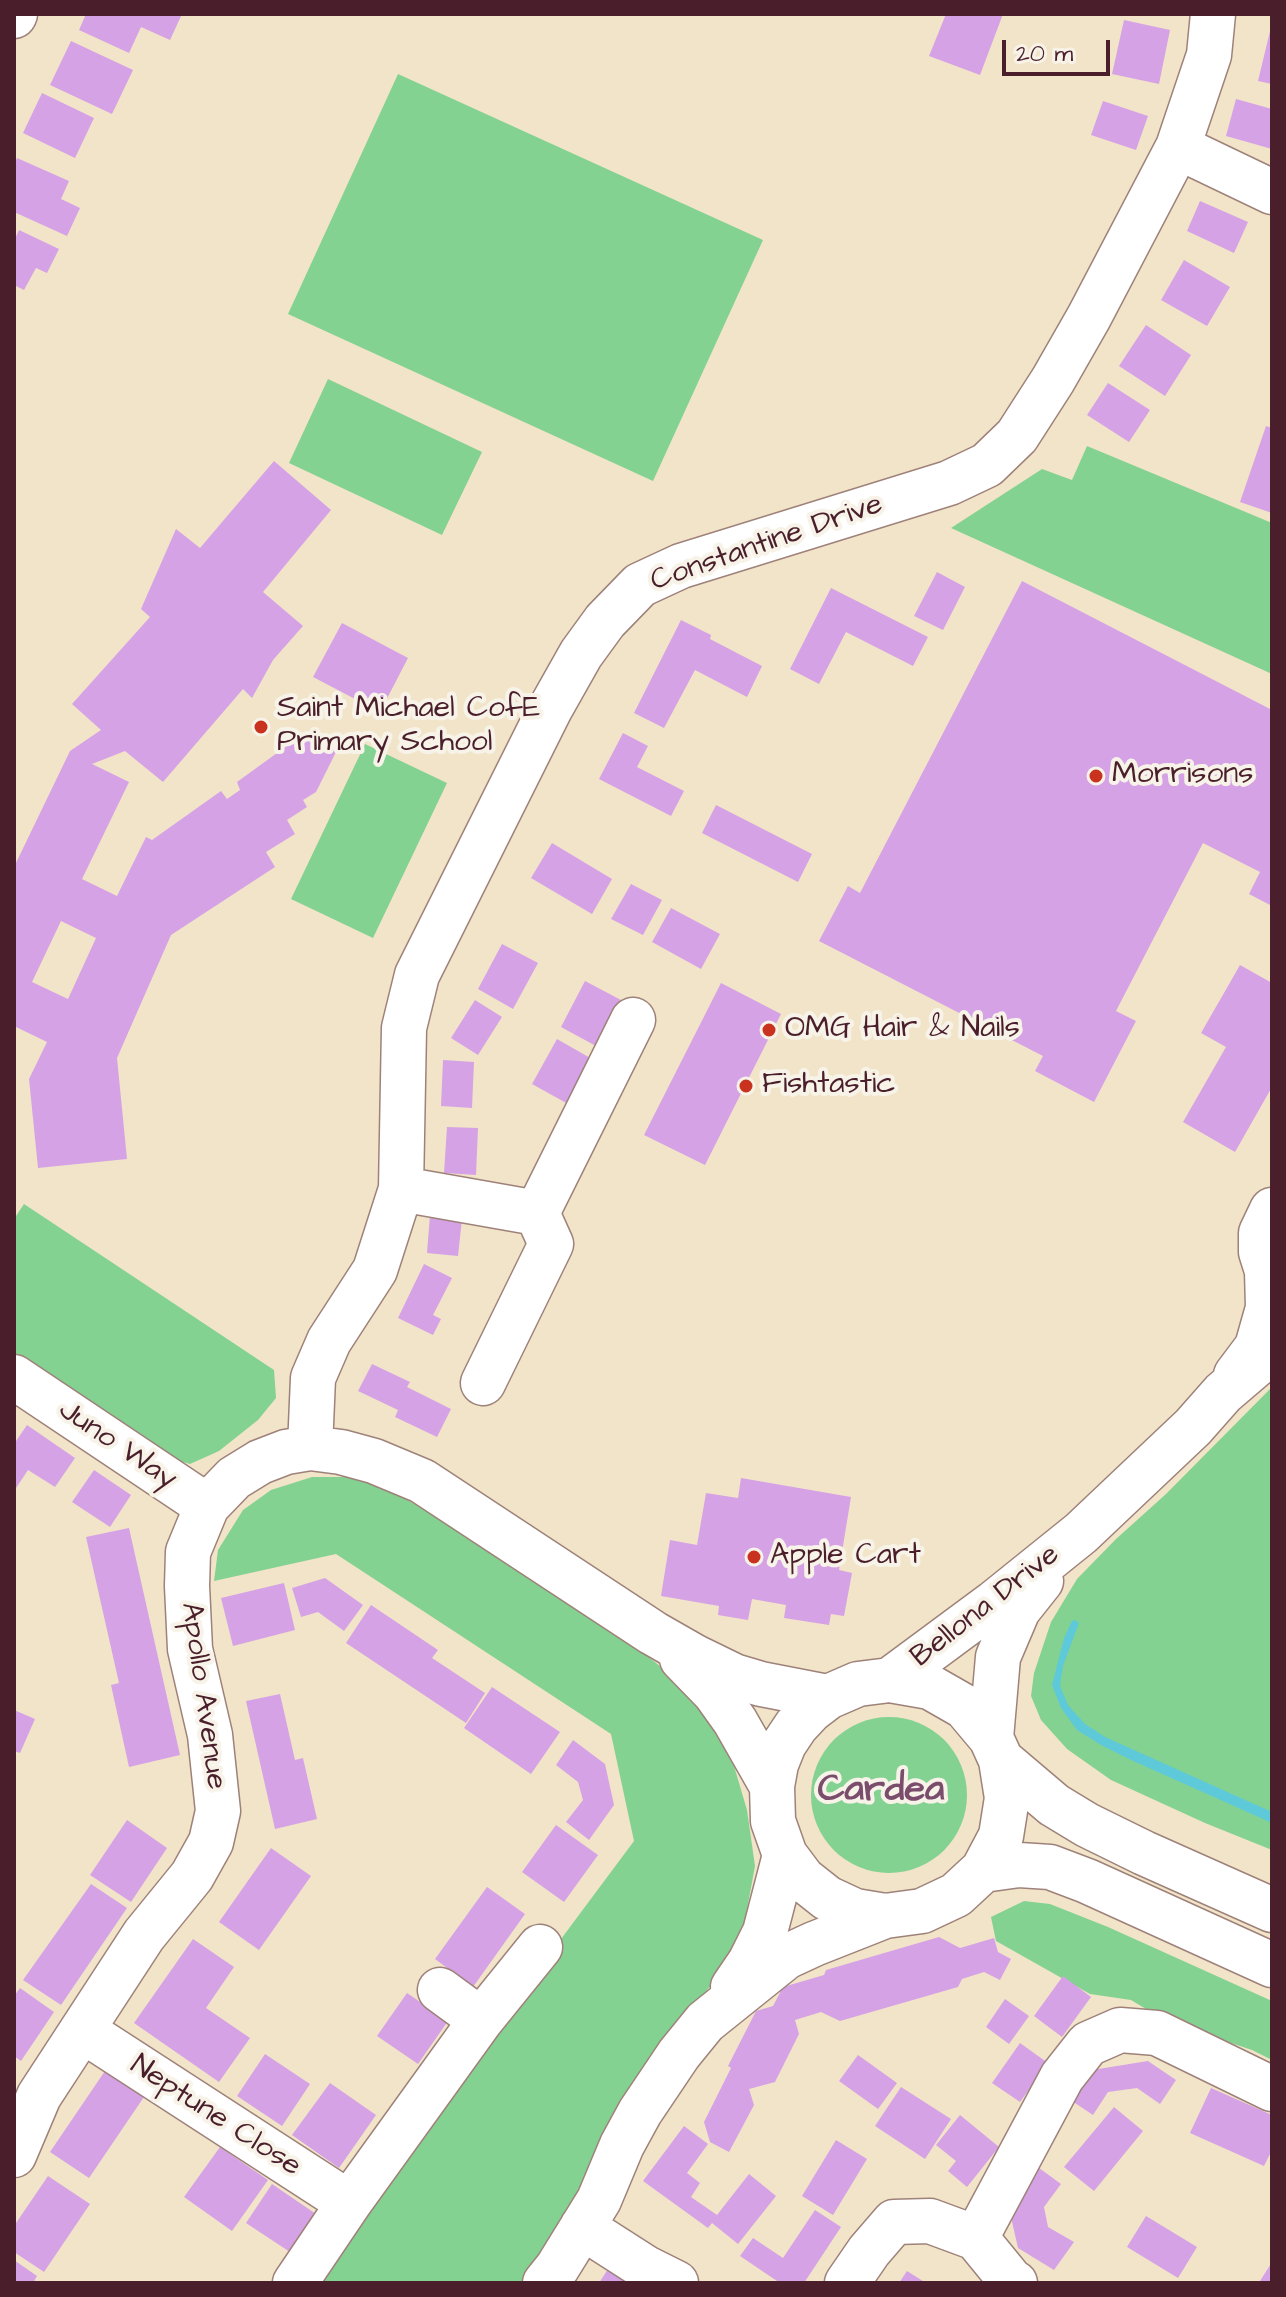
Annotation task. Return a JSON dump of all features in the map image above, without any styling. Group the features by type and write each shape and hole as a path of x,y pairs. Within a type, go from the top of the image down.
{"street":[{"name":"Constantine Drive","path":"310,1448 313,1378 329,1341 375,1270 401,1189 404,1028 417,975 550,709 581,654 605,621 640,585 681,566 949,483 987,465 1017,436 1089,317 1178,147 1209,55 1213,14"},
{"path":"1178,147 1272,192"},
{"path":"537,1213 633,1020"},
{"path":"401,1189 537,1213"},
{"name":"Bellona Drive","path":"890,1680 994,1603 1081,1533 1193,1427 1223,1393 1257,1347 1268,1308 1270,1274 1261,1252 1261,1233 1272,1210"},
{"path":"483,1383 551,1244 537,1213"},
{"name":"Bellona Drive","path":"1223,1393 1272,1351"},
{"name":"Juno Way","path":"18,1390 207,1506"},
{"name":"Apollo Avenue","path":"14,2155 39,2096 144,1935 192,1876 211,1842 218,1811 210,1735 190,1649 188,1552 207,1506 234,1478 260,1462 286,1452 310,1448 374,1461 422,1481 653,1633 734,1676 828,1697"},
{"name":"Bellona Drive","path":"996,1749 998,1657 1018,1610 1081,1533"},
{"name":"Apollo Avenue","path":"653,1633 715,1693 735,1721 772,1786"},
{"path":"885,1916 855,1911 827,1898 803,1879 785,1855 773,1821 772,1786 784,1744 811,1710 828,1697 858,1684 890,1680 930,1687 965,1707 996,1749 1054,1805 1087,1825 1272,1910"},
{"path":"715,2012 786,1957 885,1916 922,1911 956,1895 983,1870 1001,1836 1007,1798 996,1749"},
{"path":"545,2283 599,2200 640,2112 679,2054 715,2012 750,1962 765,1932 785,1855"},
{"path":"983,1870 1019,1865 1050,1867 1272,1965"},
{"path":"295,2283 481,2020 540,1947"},
{"path":"440,1990 481,2020"},
{"name":"Neptune Close","path":"82,2030 349,2203"},
{"path":"976,2238 1062,2077 1088,2044 1120,2030 1157,2033 1272,2089"},
{"path":"847,2283 894,2222 930,2221 976,2238 1013,2283"},
{"path":"582,2227 646,2268 676,2283"}],"green space":[{"path":"398,74 763,240 653,481 288,314"},
{"path":"328,379 482,452 442,535 289,463"},
{"path":"1087,446 1272,523 1272,674 951,528 1042,469 1072,480"},
{"path":"365,744 447,783 373,938 291,899"},
{"path":"24,1204 274,1370 276,1398 258,1420 219,1451 190,1464 155,1454 14,1361 14,1219"},
{"path":"1272,1387 1272,1850 1111,1780 1067,1749 1041,1720 1031,1696 1034,1673 1051,1622 1077,1579"},
{"path":"312,1477 352,1477 403,1497 613,1629 675,1678 707,1718 734,1766 747,1810 755,1866 745,1920 717,1977 681,2025 524,2283 322,2283 494,2029 634,1841 611,1734 336,1554 214,1581 218,1550 243,1510 271,1490"},
{"path":"889,1717 919,1723 944,1740 961,1765 967,1795 961,1825 944,1850 919,1867 889,1873 859,1867 834,1850 817,1825 811,1795 817,1765 834,1740 859,1723"},
{"path":"1024,1901 1050,1904 1108,1927 1272,2001 1272,2060 1213,2037 1156,2022 1146,2009 1131,2000 1090,1994 996,1941 991,1917"}],"water":[{"path":"1075,1620 1079,1623 1063,1666 1060,1686 1068,1705 1085,1724 1105,1737 1272,1812 1272,1823 1131,1760 1077,1730 1061,1708 1052,1685 1064,1638"}],"building":[{"path":"86,14 182,14 170,40 141,27 129,53 79,30"},
{"path":"946,14 1003,14 980,75 929,56"},
{"path":"1124,20 1170,30 1159,84 1112,74"},
{"path":"1272,27 1272,84 1258,81"},
{"path":"71,41 133,70 112,114 50,85"},
{"path":"42,93 94,118 75,158 23,133"},
{"path":"1236,99 1272,109 1272,149 1226,136"},
{"path":"1103,101 1148,116 1136,150 1091,135"},
{"path":"17,158 69,181 61,199 80,208 67,236 14,212 14,165"},
{"path":"1200,201 1248,222 1234,253 1187,231"},
{"path":"19,230 59,249 47,273 36,268 24,290 14,285 14,241"},
{"path":"1184,260 1230,287 1207,326 1161,300"},
{"path":"1146,325 1191,355 1165,396 1119,366"},
{"path":"1108,383 1150,410 1129,442 1087,415"},
{"path":"1266,426 1272,428 1272,513 1240,502"},
{"path":"274,461 331,510 263,592 303,626 273,660 252,698 243,689 163,782 125,751 92,764 129,782 82,879 117,896 146,837 152,840 221,791 227,799 240,790 237,782 306,732 338,748 316,792 303,800 307,807 287,820 295,834 266,852 275,867 171,935 117,1058 127,1159 38,1168 29,1079 47,1042 14,1026 14,867 70,751 101,730 72,704 150,617 141,609 176,529 200,548","holes":["61,921 96,938 68,999 32,982"]},
{"path":"937,572 965,587 943,630 914,616"},
{"name":"Morrisons","path":"1022,581 1272,710 1272,906 1249,894 1260,872 1203,843 1116,1011 1136,1021 1094,1102 1035,1071 1043,1056 819,941 848,886 860,893"},
{"path":"831,588 928,637 913,666 846,632 819,684 790,669"},
{"path":"681,620 762,666 747,697 695,670 664,728 634,713"},
{"path":"342,623 408,658 380,712 313,677"},
{"path":"623,733 648,746 637,767 684,791 671,816 599,779"},
{"path":"716,805 812,854 798,882 702,833"},
{"path":"552,843 612,879 592,914 531,878"},
{"path":"631,884 662,900 643,935 611,919"},
{"path":"671,908 720,934 701,969 652,942"},
{"path":"502,944 538,963 513,1009 478,989"},
{"path":"1240,965 1272,983 1272,1087 1235,1152 1183,1122 1226,1047 1201,1033"},
{"path":"585,981 621,1000 596,1046 561,1027"},
{"path":"721,983 781,1014 705,1165 644,1135"},
{"path":"475,1000 502,1017 478,1055 451,1038"},
{"path":"557,1039 592,1059 568,1104 532,1084"},
{"path":"443,1060 474,1062 472,1108 441,1106"},
{"path":"447,1127 478,1128 476,1175 444,1173"},
{"path":"430,1215 462,1219 458,1256 427,1253"},
{"path":"424,1264 452,1278 433,1315 441,1319 433,1335 398,1318"},
{"path":"372,1364 410,1382 407,1387 451,1409 437,1437 395,1417 398,1410 358,1391"},
{"path":"27,1425 75,1458 55,1487 28,1470 14,1491 14,1444"},
{"path":"94,1470 131,1495 110,1527 72,1502"},
{"name":"Apple Cart","path":"741,1478 851,1497 839,1570 852,1573 844,1616 831,1614 829,1625 784,1618 786,1605 752,1599 748,1620 718,1615 719,1606 661,1596 670,1540 697,1545 706,1493 738,1498"},
{"path":"129,1528 180,1755 129,1767 111,1685 119,1683 86,1537"},
{"path":"325,1578 363,1605 344,1631 318,1612 301,1617 292,1588"},
{"path":"284,1583 295,1630 233,1646 221,1598"},
{"path":"371,1605 438,1650 432,1658 485,1693 466,1723 346,1643"},
{"path":"492,1687 560,1732 531,1774 464,1728"},
{"path":"280,1694 295,1760 303,1758 317,1819 275,1829 246,1701"},
{"path":"14,1710 35,1719 20,1753 14,1751"},
{"path":"573,1740 605,1764 614,1805 589,1840 566,1822 583,1800 578,1782 556,1765"},
{"path":"127,1820 167,1848 131,1902 90,1875"},
{"path":"556,1825 598,1855 564,1902 522,1872"},
{"path":"271,1848 311,1876 259,1950 219,1922"},
{"path":"91,1884 127,1908 61,2005 23,1980"},
{"path":"487,1887 525,1914 473,1987 435,1959"},
{"path":"939,1937 960,1948 994,1938 998,1952 1011,1959 1000,1980 984,1972 962,1979 958,1987 840,2021 821,2012 795,2020 799,2034 775,2082 749,2089 754,2105 729,2152 710,2142 704,2122 756,2011 773,2006 783,1987 824,1975 826,1970"},
{"path":"193,1939 234,1967 206,2008 250,2038 219,2082 134,2023"},
{"path":"1063,1976 1091,1997 1062,2037 1034,2016"},
{"path":"20,1988 54,2012 21,2061 14,2056 14,1996"},
{"path":"407,1993 448,2021 418,2064 377,2036"},
{"path":"1005,1999 1029,2016 1009,2044 986,2027"},
{"path":"1020,2043 1048,2063 1020,2102 992,2083"},
{"path":"265,2054 310,2084 282,2126 237,2096"},
{"path":"858,2055 897,2083 878,2109 839,2081"},
{"path":"1148,2061 1176,2080 1160,2104 1137,2088 1108,2092 1093,2115 1072,2101 1092,2070"},
{"path":"109,2065 148,2091 89,2178 50,2152"},
{"path":"330,2083 376,2115 339,2168 292,2135"},
{"path":"901,2087 951,2119 925,2159 875,2126"},
{"path":"1211,2088 1272,2115 1272,2150 1264,2166 1190,2133"},
{"path":"1114,2107 1143,2131 1094,2191 1064,2167"},
{"path":"960,2115 999,2147 967,2187 948,2171 956,2161 936,2145"},
{"path":"684,2126 708,2144 687,2173 700,2183 691,2197 717,2215 749,2174 776,2196 738,2244 712,2223 708,2228 643,2181"},
{"path":"836,2140 867,2159 833,2215 802,2196"},
{"path":"220,2147 268,2180 232,2231 184,2197"},
{"path":"1035,2165 1061,2184 1044,2207 1048,2227 1074,2242 1054,2270 1018,2248 1008,2204"},
{"path":"48,2176 90,2204 44,2272 14,2252 14,2226"},
{"path":"272,2184 316,2214 290,2252 246,2223"},
{"path":"815,2210 841,2227 804,2283 780,2283 740,2256 753,2238 783,2258"},
{"path":"1146,2216 1197,2247 1178,2278 1127,2247"},
{"path":"14,2260 37,2276 33,2283 14,2283"},
{"path":"1272,2262 1272,2283 1263,2283 1260,2281"},
{"path":"608,2269 630,2283 599,2283"},
{"path":"907,2271 926,2283 899,2283"}],"place":[{"name":"Saint Michael CofE Primary School","path":"261,727"},
{"name":"Morrisons","path":"1096,776"},
{"name":"OMG Hair & Nails","path":"769,1030"},
{"name":"Fishtastic","path":"746,1086"},
{"name":"Apple Cart","path":"754,1557"}],"district":[{"name":"Cardea","path":"881,1792"}]}
